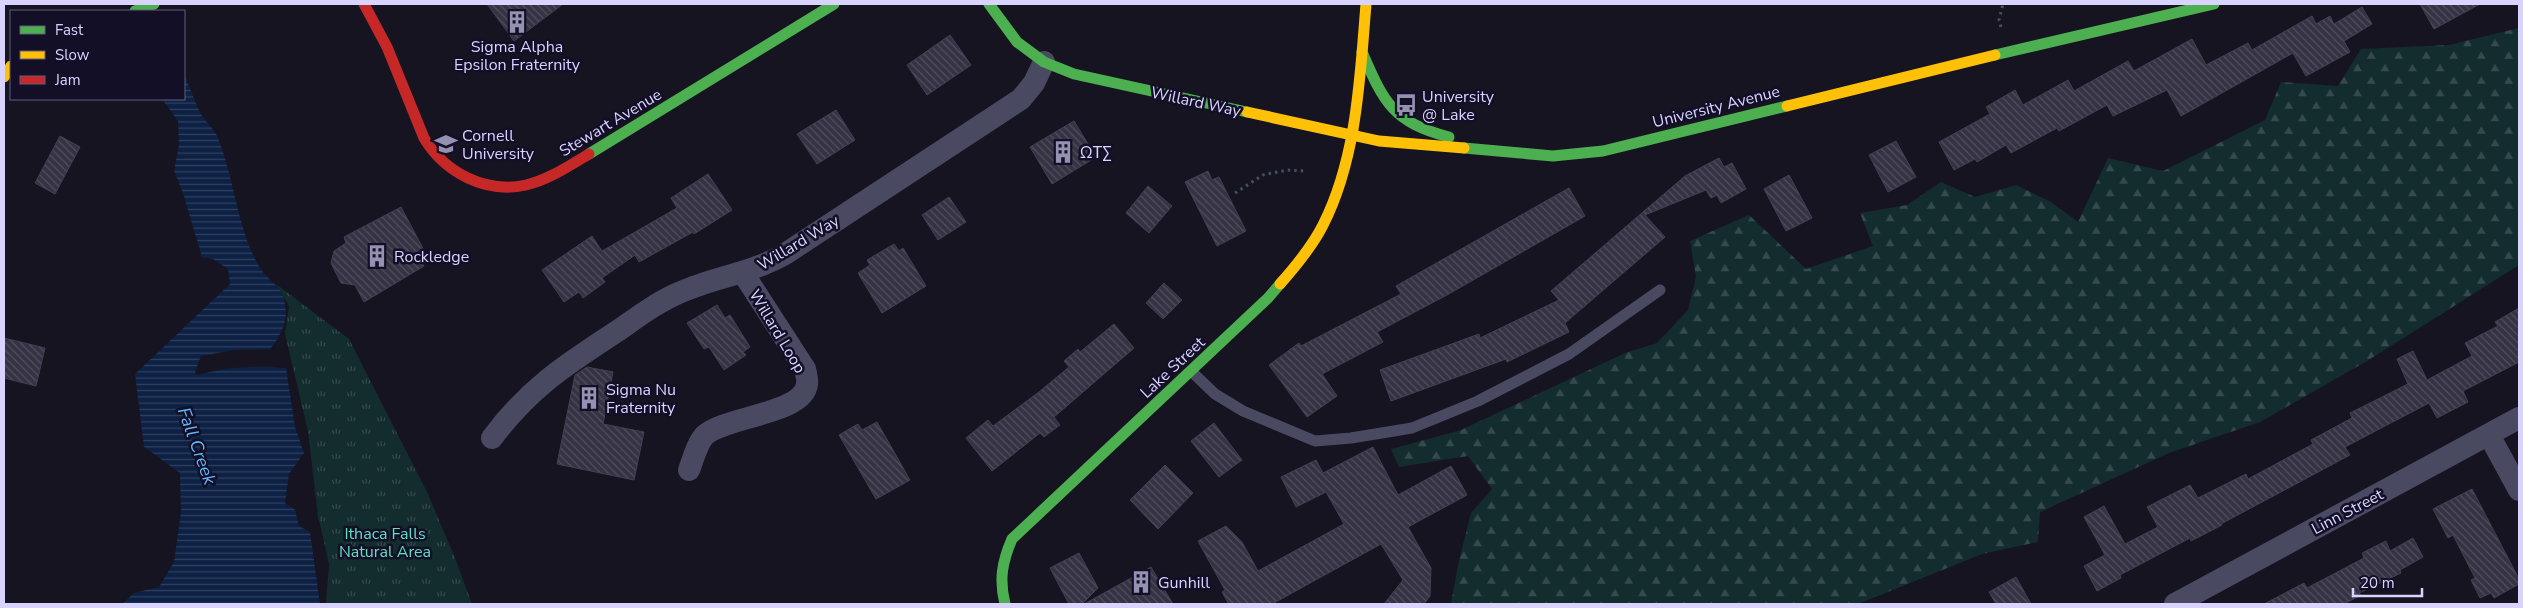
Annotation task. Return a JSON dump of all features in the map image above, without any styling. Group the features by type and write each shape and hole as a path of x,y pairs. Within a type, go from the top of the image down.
{"street":[{"path":"138,10 154,4"},
{"name":"Stewart Avenue","path":"364,4 381,30 418,128 433,153 458,173 478,182 504,187 539,181 574,163 834,4"},
{"name":"Willard Way","path":"989,4 1017,42 1044,62 1074,74 1350,135"},
{"path":"1350,135 1362,52 1366,4"},
{"name":"University Avenue","path":"1350,135 1397,143 1553,156 1603,151 2006,52 2214,4"},
{"path":"1362,52 1378,89 1396,115 1415,127 1434,134 1506,152"},
{"name":"Willard Way","path":"492,438 514,409 555,372 658,304 682,291 723,277 743,273 785,254 1021,99 1034,83 1044,62"},
{"name":"Lake Street","path":"1005,604 1000,587 1001,564 1012,539 1192,372 1268,298 1304,253 1323,225 1336,192 1350,135"},
{"name":"Willard Loop","path":"689,470 703,437 718,426 784,407 799,399 808,385 805,369 743,273"},
{"name":"Linn Street","path":"2175,604 2519,418"},
{"path":"2489,435 2519,490"}],"lane":[{"path":"1192,372 1216,394 1243,411 1315,441 1351,438 1412,428 1478,401 1569,354 1660,290"}],"path":[{"path":"1235,193 1263,175 1287,170 1305,171"}],"green space":[{"path":"2519,28 2519,265 2367,361 2260,422 2169,453 2040,512 2038,542 1982,554 1858,604 1451,604 1458,565 1471,513 1492,489 1468,456 1399,467 1391,449 1461,430 1625,353 1657,343 1688,310 1696,277 1690,241 1749,215 1806,269 1873,246 1860,213 1907,205 1941,182 1975,197 2016,185 2051,202 2078,222 2108,158 2163,171 2265,120 2281,82 2338,86 2361,49 2449,45"},
{"name":"Ithaca Falls Natural Area","path":"276,284 349,339 427,492 472,604 326,604 329,564 318,516 308,431 285,334 289,306"}],"water":[{"name":"Fall Creek","path":"185,76 199,111 216,134 228,167 241,219 252,252 263,273 275,284 284,298 286,311 283,328 270,349 234,350 201,356 195,372 197,375 241,367 286,368 295,427 304,453 289,474 285,503 295,510 299,526 310,532 320,604 122,604 134,593 159,587 174,562 181,512 180,473 144,447 135,374 230,284 228,269 213,259 202,257 183,193 174,171 179,145 178,121 163,100 185,100"}],"building":[{"name":"Sigma Alpha Epsilon Fraternity","path":"487,4 563,4 514,41"},
{"path":"2420,4 2480,4 2434,29"},
{"path":"2362,7 2372,24 2344,41 2350,52 2306,76 2293,53 2181,116 2167,90 2113,116 2107,105 2059,131 2057,128 2011,153 2006,145 1977,162 1975,159 1954,170 1939,142 1990,114 1986,107 2015,90 2023,105 2068,80 2074,91 2128,61 2134,71 2192,39 2206,65 2248,43 2252,50 2312,16 2316,24 2330,16 2334,24"},
{"path":"950,35 971,65 927,95 907,65"},
{"path":"836,110 855,140 817,164 797,134"},
{"name":"ΩΤΣ","path":"1074,121 1096,157 1052,184 1030,147"},
{"path":"60,136 80,147 55,194 35,183"},
{"path":"1896,141 1916,177 1888,192 1869,155"},
{"path":"1719,158 1724,167 1732,163 1746,189 1721,203 1717,195 1711,198 1706,190 1645,215 1665,237 1565,323 1569,332 1507,362 1506,359 1391,401 1380,370 1479,334 1480,338 1559,300 1551,291 1685,176"},
{"path":"1208,171 1212,180 1219,177 1246,231 1217,246 1185,182"},
{"path":"708,174 732,210 694,234 693,232 639,262 635,255 602,278 605,282 583,298 579,292 564,302 542,270 592,236 602,251 677,208 671,198"},
{"path":"1789,175 1812,218 1786,231 1764,189"},
{"path":"1148,186 1172,206 1149,233 1126,213"},
{"path":"1569,188 1585,216 1447,295 1377,332 1383,342 1322,374 1337,396 1307,417 1269,365 1299,343 1301,346 1401,294 1396,286"},
{"path":"949,197 966,222 938,240 922,215"},
{"name":"Rockledge","path":"401,207 426,254 419,258 424,266 364,302 355,285 341,283 331,263 334,251 346,243 344,237"},
{"path":"894,244 899,251 903,248 926,286 882,313 858,273 870,265 867,260"},
{"path":"1164,283 1182,300 1163,319 1146,303"},
{"path":"717,305 725,318 730,315 750,347 743,352 746,355 724,370 709,347 704,349 687,323"},
{"path":"2519,308 2519,362 2463,391 2468,402 2437,418 2429,403 2345,447 2350,455 2222,525 2191,541 2190,538 2120,575 2121,578 2097,591 2084,566 2105,555 2084,517 2104,506 2125,544 2158,527 2147,507 2190,485 2198,498 2246,474 2248,479 2313,444 2311,440 2352,418 2350,413 2408,384 2397,359 2413,351 2427,380 2472,356 2465,343 2498,326 2495,322"},
{"path":"1114,324 1134,348 1054,417 1060,425 1044,437 1040,433 992,471 966,438 988,420 993,426 1039,392 1069,367 1064,361 1078,349 1080,352"},
{"path":"4,338 45,348 36,386 4,378"},
{"name":"Sigma Nu Fraternity","path":"587,367 613,372 603,424 644,432 634,480 557,464 575,375"},
{"path":"877,422 910,480 876,499 839,435 858,424 862,430"},
{"path":"1214,423 1242,460 1219,477 1191,441"},
{"path":"1373,447 1398,495 1451,466 1467,495 1408,527 1431,568 1430,596 1424,604 1384,604 1403,580 1381,544 1272,604 1229,604 1222,592 1225,590 1198,541 1226,526 1242,542 1258,571 1344,524 1326,492 1296,507 1281,477 1316,460 1323,473"},
{"path":"1165,465 1193,493 1158,529 1130,500"},
{"path":"2472,489 2519,579 2519,584 2494,598 2491,593 2480,598 2471,580 2475,578 2453,535 2448,538 2433,509"},
{"path":"2413,538 2423,557 2400,570 2401,573 2359,593 2361,595 2344,604 2264,604 2304,583 2307,588 2364,558 2362,553 2386,541 2390,551"},
{"path":"1079,553 1098,588 1082,604 1069,604 1050,568"},
{"name":"Gunhill","path":"1151,567 1173,604 1084,604"},
{"path":"2016,577 2031,604 1996,604 1989,592"}],"traffic: fast":[{"path":"138,10 154,4"},
{"path":"589,154 834,4"},
{"path":"989,4 1017,42 1044,62 1074,74 1247,112"},
{"path":"1995,55 2214,4"},
{"path":"1362,52 1377,85 1393,108 1415,125 1449,137"},
{"path":"1464,148 1553,156 1603,151 1787,106"},
{"path":"1005,604 1002,579 1006,555 1012,539 1268,298 1280,284"}],"traffic: slow":[{"path":"1280,284 1319,233 1334,199 1343,172 1350,145 1359,88 1366,4"},
{"path":"1787,106 1995,55"},
{"path":"4,77 10,68"},
{"path":"1247,112 1379,141 1464,148"}],"traffic: jam":[{"path":"364,4 387,47 424,138 443,161 455,171 482,183 511,187 542,180 589,154"}],"place":[{"name":"Sigma Alpha Epsilon Fraternity","path":"517,22"},
{"name":"University @ Lake","path":"1406,105"},
{"name":"Cornell University","path":"446,144"},
{"name":"ΩΤΣ","path":"1063,152"},
{"name":"Rockledge","path":"377,256"},
{"name":"Sigma Nu Fraternity","path":"589,398"},
{"name":"Gunhill","path":"1141,582"}]}
